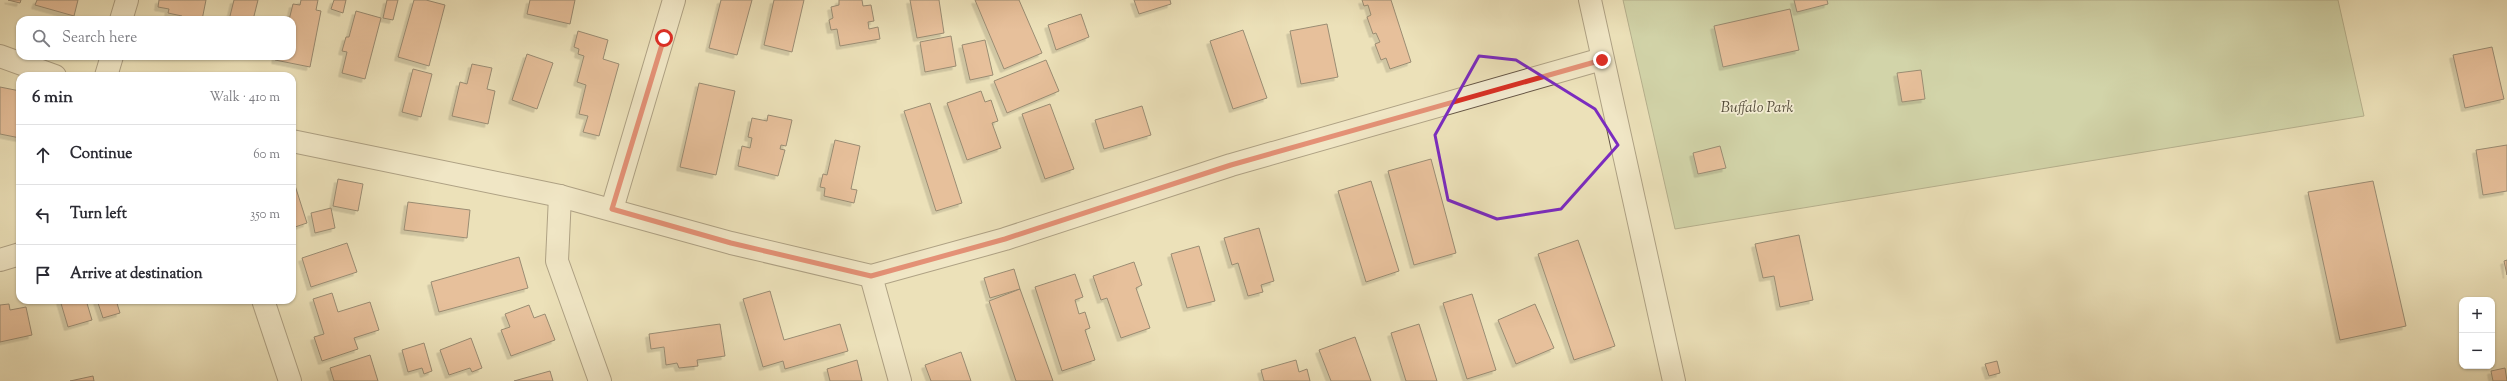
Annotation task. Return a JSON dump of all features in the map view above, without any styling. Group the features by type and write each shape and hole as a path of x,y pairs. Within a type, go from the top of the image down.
{"street":[{"path":"122,16 127,0"},
{"path":"612,209 674,0"},
{"path":"1590,0 1674,381"},
{"path":"0,56 44,72"},
{"path":"107,72 111,60"},
{"path":"296,143 560,196 612,209 731,243 871,276 1005,239 1231,165 1602,60"},
{"path":"560,196 557,261 600,381"},
{"path":"0,260 16,255"},
{"path":"871,276 900,381"},
{"path":"264,304 290,381"}],"highlighted area":[{"path":"1479,56 1516,60 1595,109 1618,145 1561,209 1497,219 1448,200 1435,135"}],"green space":[{"name":"Buffalo Park","path":"1623,0 2338,0 2364,116 1675,229"}],"building":[{"path":"8,0 21,0 20,3"},
{"path":"37,0 78,0 74,16 35,5"},
{"path":"159,0 206,0 203,16 182,16 168,13 169,9 158,7"},
{"path":"234,0 258,0 254,16 230,16"},
{"path":"301,0 318,0 316,10 321,11 310,67 275,60 296,60 296,16 290,16 293,4 300,5"},
{"path":"334,0 346,0 343,13 331,9"},
{"path":"387,0 398,0 393,20 383,18"},
{"path":"414,0 426,0 445,5 429,66 398,57"},
{"path":"530,0 575,0 570,24 527,14"},
{"path":"721,0 752,0 737,55 709,48"},
{"path":"774,0 804,0 792,52 764,45"},
{"path":"839,0 862,0 863,6 871,5 874,21 868,22 869,29 878,27 880,39 840,46 837,29 831,30 829,20 833,18 831,7 839,5"},
{"path":"910,0 939,0 944,33 917,38"},
{"path":"975,0 1019,0 1042,53 1004,69"},
{"path":"1134,0 1170,0 1171,4 1139,14"},
{"path":"1362,0 1391,0 1411,62 1390,69 1386,58 1381,60 1375,44 1380,42 1376,33 1373,34 1367,17 1371,15 1368,5 1364,6"},
{"path":"1794,0 1827,0 1828,4 1797,12"},
{"path":"1790,9 1799,50 1723,67 1714,26"},
{"path":"356,11 381,18 365,79 342,73 347,52 342,51 346,37 349,37"},
{"path":"1081,14 1089,37 1056,50 1048,25"},
{"path":"1327,24 1338,77 1301,84 1290,31"},
{"path":"1243,30 1267,98 1233,109 1210,41"},
{"path":"578,31 608,40 603,59 619,64 599,136 583,132 588,116 579,114 586,85 577,82 584,56 578,54 579,49 574,47"},
{"path":"951,36 956,66 925,72 920,42"},
{"path":"985,40 993,75 970,80 962,45"},
{"path":"2492,47 2504,99 2465,108 2453,55"},
{"path":"527,54 553,63 537,109 512,100"},
{"path":"1046,60 1059,91 1007,113 994,81"},
{"path":"472,64 492,68 487,89 495,91 488,124 452,116 460,82 467,84"},
{"path":"413,69 432,74 421,117 402,112"},
{"path":"1921,70 1925,99 1902,102 1897,73"},
{"path":"699,83 735,91 716,175 680,167"},
{"path":"0,87 16,90 16,137 0,134"},
{"path":"981,91 985,102 991,100 998,121 992,123 1001,148 967,160 947,103"},
{"path":"930,103 962,203 936,211 904,111"},
{"path":"1050,104 1074,169 1045,179 1022,114"},
{"path":"1142,106 1151,135 1104,149 1095,120"},
{"path":"768,115 792,120 786,146 781,145 780,149 785,150 778,176 738,166 742,146 750,148 752,138 748,137 752,118 767,121"},
{"path":"835,140 860,146 851,189 857,190 854,203 824,196 825,188 820,187 823,174 827,175"},
{"path":"2507,145 2507,191 2483,195 2476,150"},
{"path":"1720,146 1726,168 1698,174 1693,153"},
{"path":"1431,159 1456,253 1414,265 1388,171"},
{"path":"338,179 363,184 358,211 333,206"},
{"path":"1371,181 1399,271 1366,282 1338,191"},
{"path":"2373,181 2406,326 2340,340 2308,192"},
{"path":"296,189 307,223 296,227"},
{"path":"408,202 470,210 467,238 404,230"},
{"path":"331,208 335,228 315,233 311,213"},
{"path":"1259,228 1274,281 1261,285 1263,292 1248,296 1238,263 1232,265 1224,238"},
{"path":"1799,235 1813,300 1780,307 1774,276 1763,278 1755,244"},
{"path":"1578,240 1615,346 1574,360 1538,254"},
{"path":"347,243 357,272 311,287 302,258"},
{"path":"1199,246 1215,301 1187,308 1171,254"},
{"path":"519,257 528,288 439,312 431,282"},
{"path":"2507,260 2507,275 2504,261"},
{"path":"1134,262 1142,285 1136,288 1150,328 1121,338 1107,298 1101,300 1093,276"},
{"path":"1014,269 1020,289 990,298 984,278"},
{"path":"1075,274 1083,297 1075,300 1079,314 1085,312 1090,328 1085,330 1095,360 1062,371 1035,287"},
{"path":"1020,289 1053,381 1016,381 989,301"},
{"path":"770,291 784,340 840,324 848,351 785,369 783,361 763,367 743,299"},
{"path":"332,293 338,312 370,302 379,330 354,338 358,349 322,361 314,337 324,334 313,299"},
{"path":"1472,294 1496,370 1467,379 1443,303"},
{"path":"9,304 10,310 26,307 32,335 0,342 0,305"},
{"path":"61,304 87,304 92,320 68,327"},
{"path":"98,304 117,304 120,313 103,318"},
{"path":"1535,304 1554,348 1516,364 1498,320"},
{"path":"529,305 534,318 545,314 555,340 511,356 501,330 510,327 505,314"},
{"path":"720,324 725,356 697,360 698,366 679,368 677,363 666,365 664,347 651,349 649,334"},
{"path":"1419,324 1437,381 1406,381 1391,333"},
{"path":"1355,337 1371,381 1331,381 1319,350"},
{"path":"471,338 482,368 472,372 470,368 449,375 440,350"},
{"path":"424,343 432,371 424,374 422,368 408,372 402,350"},
{"path":"961,352 971,381 931,381 925,365"},
{"path":"370,355 378,381 334,381 330,368"},
{"path":"857,360 862,381 830,381 827,369"},
{"path":"1296,360 1299,372 1307,369 1310,381 1264,381 1261,370"},
{"path":"1997,361 2000,373 1989,376 1985,364"},
{"path":"2505,368 2507,381 2493,381 2491,371"},
{"path":"550,371 553,381 514,381"},
{"path":"93,376 94,381 70,381"}],"route":[{"path":"664,38 612,209 731,243 871,276 1005,239 1231,165 1602,60"}]}
